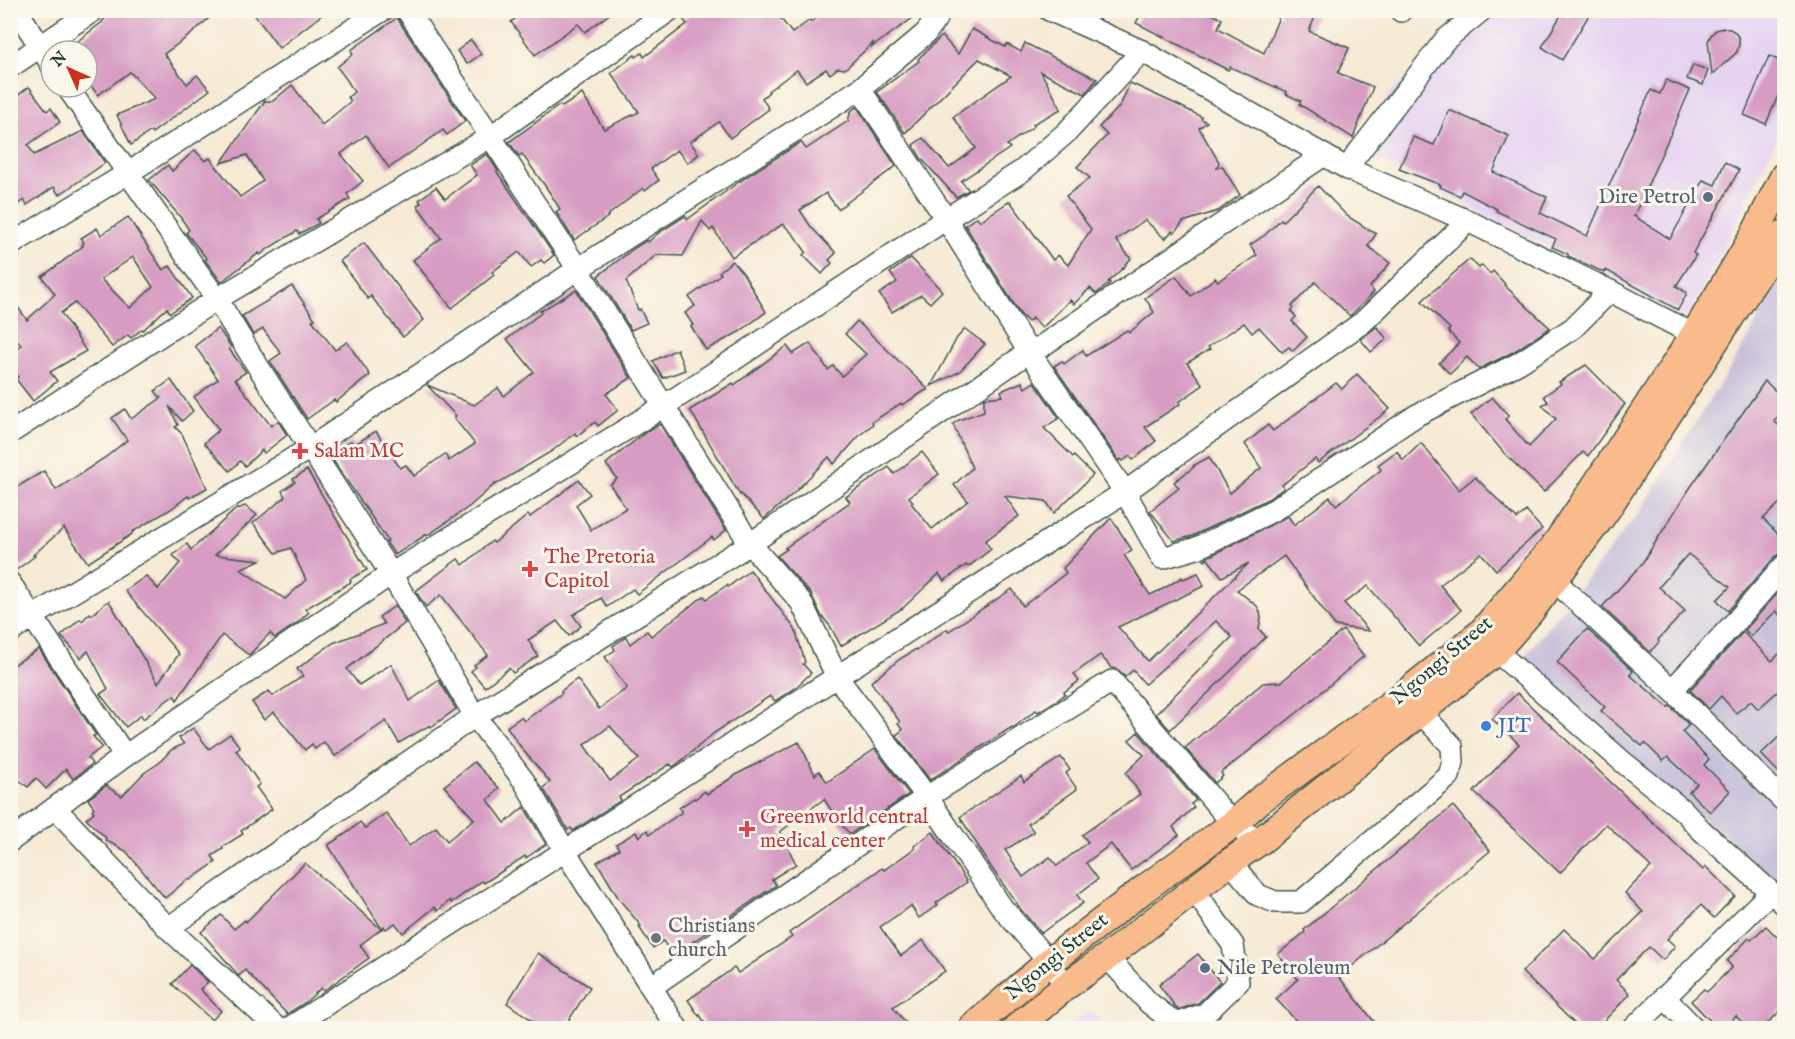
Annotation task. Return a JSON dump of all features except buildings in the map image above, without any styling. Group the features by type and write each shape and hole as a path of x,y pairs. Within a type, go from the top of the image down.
{"main road":[{"name":"Ngongi Street","path":"1016,1029 1066,986 1259,842 1421,712 1488,642 1555,581 1605,512 1704,340 1785,176"},
{"name":"Ngongi Street","path":"972,1029 1049,962 1233,824 1260,800 1402,696 1488,642 1553,548 1704,340 1785,234"}],"street":[{"path":"17,10 39,46"},
{"path":"63,39 94,10"},
{"path":"10,245 128,173 382,10"},
{"path":"407,10 578,269 750,544 801,602 837,678 927,797 1003,909 1049,962 1066,986"},
{"path":"10,433 217,299 490,137 670,10"},
{"path":"10,632 310,448 578,269 860,89 926,33 942,10"},
{"path":"1049,10 1142,51 1348,169 1468,220 1704,340"},
{"path":"1348,169 1445,40 1482,10"},
{"path":"10,841 124,756 391,574 664,406 1022,171 1068,132 1142,51"},
{"path":"10,67 39,58"},
{"path":"860,89 946,219 1029,352 1125,492 1162,558 1197,548 1274,510 1417,415 1520,363 1573,328 1610,291"},
{"path":"76,99 217,299 391,574 475,716 524,781 677,1029"},
{"path":"168,928 475,716 750,544 1029,352 1030,354 1324,155"},
{"path":"289,1029 1125,492 1363,322 1468,220"},
{"path":"1672,690 1785,566"},
{"path":"1555,581 1672,690 1785,801"},
{"path":"10,583 124,756"},
{"path":"1488,642 1623,762 1684,812 1778,898 1664,997 1634,1029"},
{"path":"651,987 927,797 1112,681 1233,824 1259,842"},
{"path":"1230,862 1258,895 1275,902 1301,902 1449,776 1453,762 1452,746 1421,712"},
{"path":"55,808 168,928 277,1029"},
{"path":"1107,957 1149,1003 1176,1024 1205,1014 1238,982 1233,945 1194,890"},
{"path":"1664,997 1694,1029"}],"shaded area":[{"path":"1488,11 1784,11 1784,125 1701,293 1686,318 1364,152 1389,93"},
{"path":"1784,263 1784,891 1729,840 1515,668 1640,512 1749,337"},
{"path":"1090,1011 1107,1028 1065,1028"}],"place":[{"name":"Dire Petrol","path":"1708,197"},
{"name":"Salam MC","path":"300,451"},
{"name":"The Pretoria Capitol","path":"530,569"},
{"name":"JIT","path":"1486,726"},
{"name":"Greenworld central medical center","path":"747,829"},
{"name":"Christians church","path":"656,938"},
{"name":"Nile Petroleum","path":"1205,968"}]}
